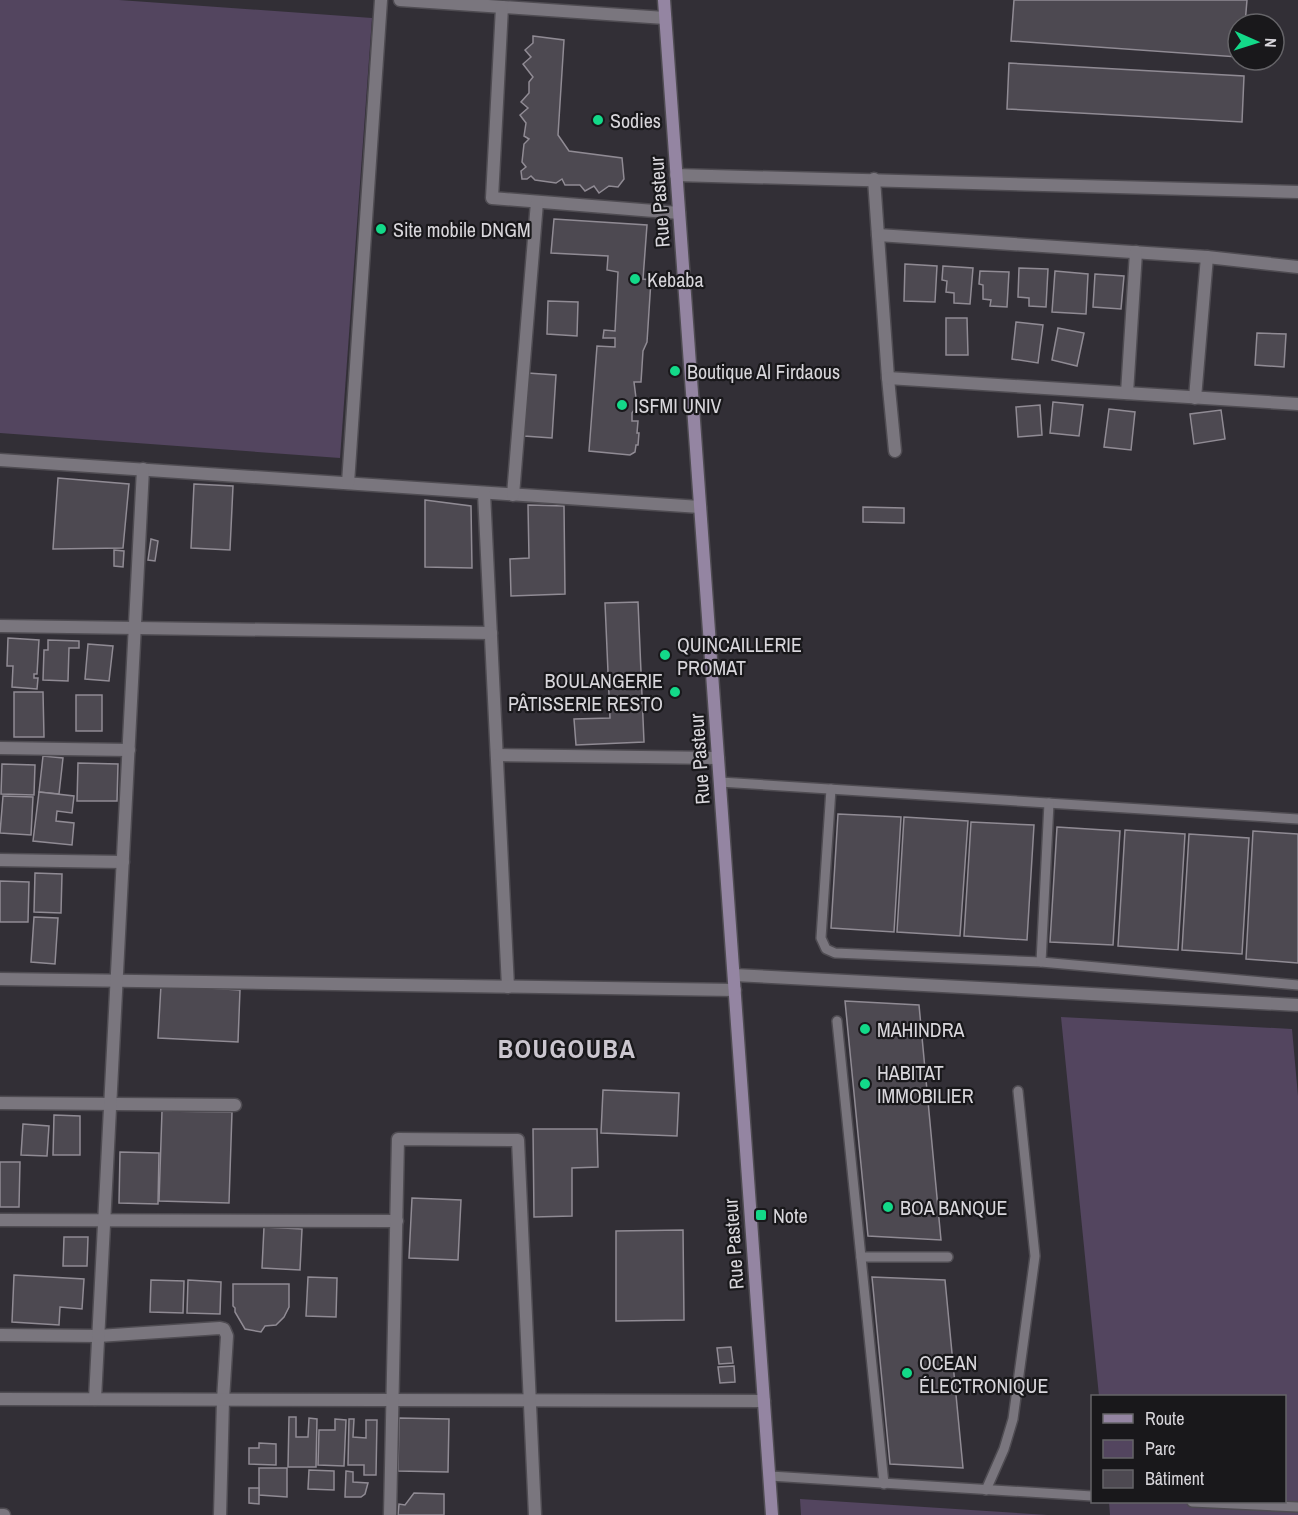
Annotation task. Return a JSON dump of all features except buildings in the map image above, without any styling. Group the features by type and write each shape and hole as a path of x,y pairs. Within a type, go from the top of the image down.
{"main road":[{"name":"Rue Pasteur","path":"664,0 772,1515"}],"street":[{"path":"348,483 381,0"},
{"path":"400,0 665,18"},
{"path":"502,7 492,198 679,213"},
{"path":"676,175 1298,192"},
{"path":"874,179 895,451"},
{"path":"513,495 537,202"},
{"path":"878,235 1207,256 1298,267"},
{"path":"1127,393 1136,252"},
{"path":"1195,398 1207,256"},
{"path":"888,378 1298,404"},
{"path":"0,460 700,507"},
{"path":"95,1399 143,470"},
{"path":"484,493 508,987"},
{"path":"0,626 491,633"},
{"path":"0,748 129,750"},
{"path":"497,755 718,758"},
{"path":"0,860 123,862"},
{"path":"734,975 1298,1005"},
{"path":"0,979 735,990"},
{"path":"0,1103 235,1105"},
{"path":"390,1515 399,1139 518,1140 535,1515"},
{"path":"0,1220 397,1221"},
{"path":"0,1335 98,1336 224,1329 227,1336 222,1400 220,1515"},
{"path":"0,1399 764,1401"}],"lane":[{"path":"720,782 1298,819"},
{"path":"831,789 821,938 826,949 835,953 1041,962 1298,985"},
{"path":"1041,962 1049,803"},
{"path":"837,1020 884,1484"},
{"path":"986,1490 1004,1449 1013,1419 1035,1256 1018,1091"},
{"path":"861,1257 948,1257"},
{"path":"770,1476 1091,1496"},
{"path":"1213,1503 1298,1507"}],"green space":[{"path":"0,0 119,0 372,18 340,458 0,433"},
{"path":"1061,1017 1292,1029 1298,1096 1298,1515 1110,1515 1109,1503 1286,1503 1286,1395 1099,1395"},
{"path":"800,1499 1048,1515 801,1515"}],"place":[{"name":"Sodies","path":"598,120"},
{"name":"Site mobile DNGM","path":"381,229"},
{"name":"Kebaba","path":"635,279"},
{"name":"Boutique Al Firdaous","path":"675,371"},
{"name":"ISFMI UNIV","path":"622,405"},
{"name":"QUINCAILLERIE PROMAT","path":"665,655"},
{"name":"BOULANGERIE PÂTISSERIE RESTO","path":"675,692"},
{"name":"MAHINDRA","path":"865,1029"},
{"name":"HABITAT IMMOBILIER","path":"865,1084"},
{"name":"BOA BANQUE","path":"888,1207"},
{"name":"Note","path":"761,1215"},
{"name":"OCEAN ÉLECTRONIQUE","path":"907,1373"}],"district":[{"name":"BOUGOUBA","path":"567,1048"}]}
